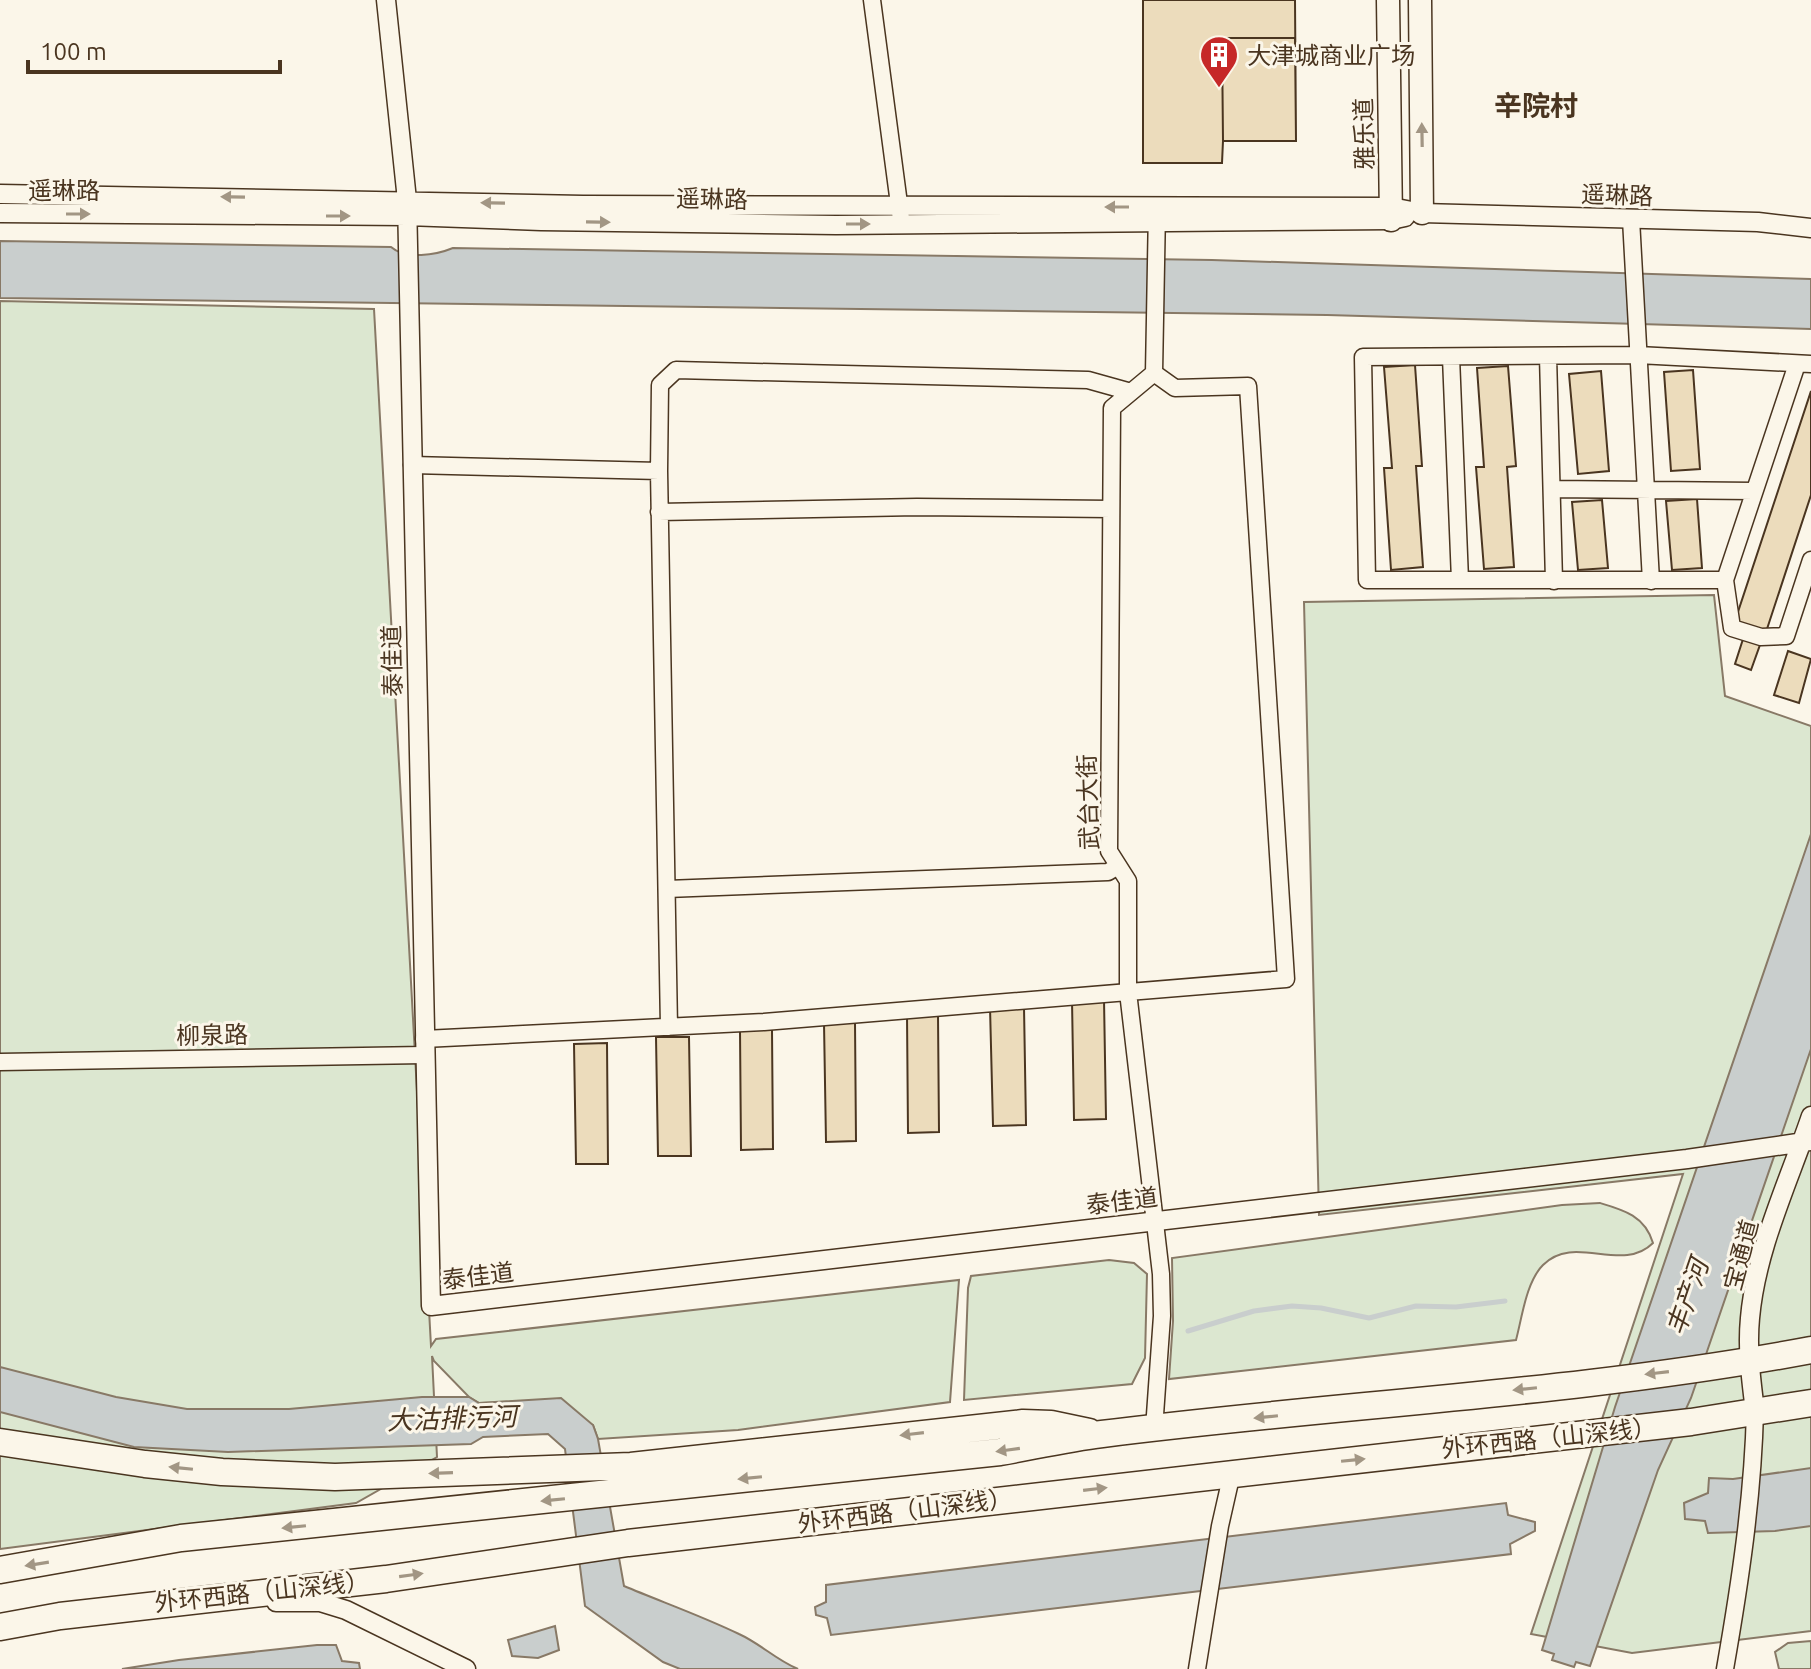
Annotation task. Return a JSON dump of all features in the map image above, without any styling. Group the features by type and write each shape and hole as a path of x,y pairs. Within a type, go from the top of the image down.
{"highway":[{"name":"外环西路（山深线）","path":"0,1570 181,1538 631,1480 1000,1452 1100,1434 1713,1367 1811,1350"},
{"name":"外环西路（山深线）","path":"0,1627 60,1616 386,1579 628,1543 1691,1422 1811,1403"},
{"path":"0,1442 222,1472 335,1477 631,1480"}],"main road":[{"name":"雅乐道","path":"1388,0 1391,213"},
{"path":"1420,0 1422,213"}],"street":[{"name":"泰佳道","path":"386,0 407,217 431,1306 1687,1159 1806,1142"},
{"path":"872,0 902,215"},
{"name":"遥琳路","path":"0,194 407,217"},
{"name":"遥琳路","path":"0,213 541,221 902,215 1422,213 1758,222 1811,228"},
{"path":"1154,373 1156,214"},
{"path":"1631,219 1651,581"},
{"path":"1725,580 1367,580 1363,357 1548,356 1638,347 1804,364 1754,491 1725,580 1732,628 1761,637 1786,636 1811,560"},
{"path":"1548,356 1554,581"},
{"path":"1451,357 1460,580"},
{"path":"669,1027 659,512 660,385 676,370 1088,380 1131,392"},
{"name":"武台大街","path":"1154,373 1112,408 1109,851 1128,881 1128,992 1155,1221 1162,1316 1154,1429"},
{"name":"柳泉路","path":"0,1062 424,1047 1286,979 1248,386 1175,388 1154,373"},
{"path":"412,465 659,471"},
{"path":"1552,489 1754,491"},
{"path":"659,512 917,507 1111,509"},
{"path":"667,889 1108,872 1118,866"},
{"name":"宝通道","path":"1755,1411 1749,1362 1750,1316 1768,1238 1806,1142 1811,1116"},
{"path":"1725,1669 1745,1540 1754,1461 1755,1411"},
{"path":"1197,1667 1232,1473"},
{"path":"0,1636 156,1609 262,1602 320,1602 346,1610 466,1669"}],"green space":[{"path":"0,301 374,309 431,1346 436,1339 959,1280 950,1402 738,1430 598,1439 593,1425 517,1402 479,1403 469,1397 432,1356 437,1457 356,1503 0,1549"},
{"path":"1714,595 1725,696 1811,726 1811,1631 1632,1653 1531,1634 1683,1174 1319,1215 1304,602"},
{"path":"1600,1203 1639,1220 1653,1243 1641,1252 1627,1255 1569,1252 1555,1256 1543,1265 1532,1281 1516,1340 1169,1379 1173,1321 1172,1258 1562,1205"},
{"path":"1109,1260 1134,1263 1147,1274 1145,1358 1132,1384 964,1400 971,1276"},
{"path":"1811,1641 1811,1669 1779,1669 1775,1652 1788,1643"}],"water":[{"path":"0,241 391,247 413,255 453,248 1212,260 1811,279 1811,329 1327,315 0,298"},
{"name":"丰产河","path":"1811,834 1811,1049 1691,1398 1658,1470 1590,1666 1576,1662 1574,1667 1552,1660 1554,1654 1542,1650 1615,1407"},
{"name":"大沽排污河","path":"0,1367 116,1397 187,1409 289,1409 422,1397 469,1397 479,1403 561,1398 593,1425 598,1439 624,1586 739,1634 798,1669 680,1669 663,1662 585,1606 565,1449 548,1434 483,1437 471,1444 228,1452 134,1447 0,1412"},
{"path":"1811,1468 1811,1526 1775,1531 1708,1533 1705,1521 1685,1519 1684,1503 1708,1493 1709,1478 1733,1479"},
{"path":"1506,1503 1508,1515 1535,1522 1535,1531 1510,1544 1511,1554 831,1635 827,1618 816,1615 815,1607 826,1602 826,1585"},
{"path":"555,1626 559,1650 538,1658 512,1656 508,1640"},
{"path":"336,1645 342,1661 359,1663 360,1669 122,1669 179,1660"}],"building":[{"name":"大津城商业广场","path":"1143,0 1295,0 1296,141 1223,141 1222,163 1143,163"},
{"path":"1222,38 1295,38 1296,141 1223,141"},
{"path":"1415,365 1422,466 1416,466 1423,567 1391,570 1384,468 1392,468 1384,367"},
{"path":"1508,366 1516,466 1507,467 1514,567 1484,569 1476,467 1484,467 1477,368"},
{"path":"1693,370 1700,469 1671,471 1664,372"},
{"path":"1601,371 1609,471 1578,474 1569,374"},
{"path":"1811,391 1811,495 1766,632 1735,621"},
{"path":"1697,499 1702,568 1672,570 1666,501"},
{"path":"1602,500 1608,568 1578,570 1572,502"},
{"path":"1744,636 1761,642 1751,670 1735,664"},
{"path":"1788,651 1811,659 1799,703 1774,695"},
{"path":"1104,999 1106,1119 1074,1120 1072,1000"},
{"path":"990,1007 1024,1007 1026,1125 993,1126"},
{"path":"907,1015 938,1015 939,1132 908,1133"},
{"path":"855,1022 856,1141 826,1142 824,1023"},
{"path":"740,1030 772,1030 773,1149 741,1150"},
{"path":"656,1037 689,1037 691,1156 658,1156"},
{"path":"607,1043 608,1164 576,1164 574,1044"}],"waterway":[{"path":"1188,1331 1254,1311 1292,1306 1321,1308 1369,1318 1416,1306 1456,1307 1505,1301"}],"place":[{"name":"大津城商业广场","path":"1219,89"}],"district":[{"name":"辛院村","path":"1536,105"}]}
